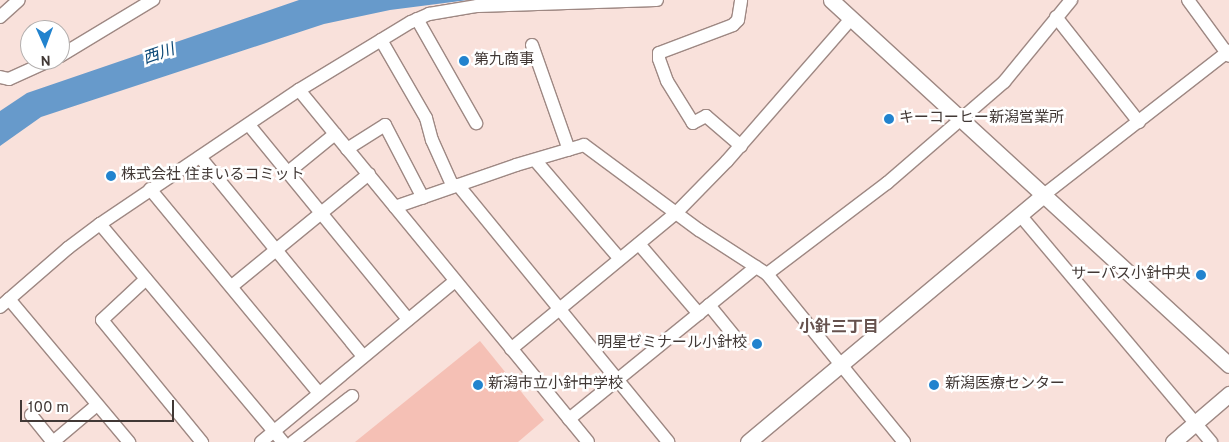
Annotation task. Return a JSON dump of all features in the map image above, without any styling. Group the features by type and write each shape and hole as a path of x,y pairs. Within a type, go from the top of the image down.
{"street":[{"path":"0,17 19,0"},
{"path":"70,50 153,0"},
{"path":"129,442 5,303 100,224 150,189 299,90 417,19 449,9 477,6 657,0"},
{"path":"740,146 706,116 693,124 667,81 659,59 660,53 733,25 738,20 741,0"},
{"path":"831,0 1045,194 1229,365"},
{"path":"767,274 888,183 1004,82 1071,0"},
{"path":"748,442 1020,214 1228,53 1188,0"},
{"path":"1056,17 1139,122"},
{"path":"511,349 676,213 740,146 851,18"},
{"path":"417,19 476,123"},
{"path":"381,40 426,118 432,140 456,186 668,442"},
{"path":"532,45 569,150"},
{"path":"0,77 9,79 29,70"},
{"path":"299,90 588,442"},
{"path":"249,125 408,319"},
{"path":"347,149 385,125 423,198"},
{"path":"287,173 334,134"},
{"path":"395,207 535,160 584,146 676,213 767,274 843,364 904,442"},
{"path":"200,157 363,356"},
{"path":"535,160 620,259"},
{"path":"232,286 369,174"},
{"path":"150,189 319,393"},
{"path":"1020,214 1211,442"},
{"path":"100,224 283,442"},
{"path":"639,244 704,310 740,343"},
{"path":"569,419 756,267"},
{"path":"146,280 102,320 202,442"},
{"path":"261,442 455,281"},
{"path":"1173,442 1229,394"},
{"path":"293,442 352,396"},
{"path":"30,415 53,442 97,405"}],"shaded area":[{"name":"新潟市立小針中学校","path":"480,341 544,420 518,442 355,442"}],"water":[{"name":"西川","path":"299,0 468,0 390,10 324,24 41,117 0,146 0,111 27,93"}],"place":[{"name":"第九商事","path":"464,61"},
{"name":"キーコーヒー新潟営業所","path":"889,119"},
{"name":"株式会社 住まいるコミット","path":"111,176"},
{"name":"サーパス小針中央","path":"1201,275"},
{"name":"明星ゼミナール小針校","path":"757,344"},
{"name":"新潟市立小針中学校","path":"478,385"},
{"name":"新潟医療センター","path":"934,385"}],"district":[{"name":"小針三丁目","path":"839,328"}]}
